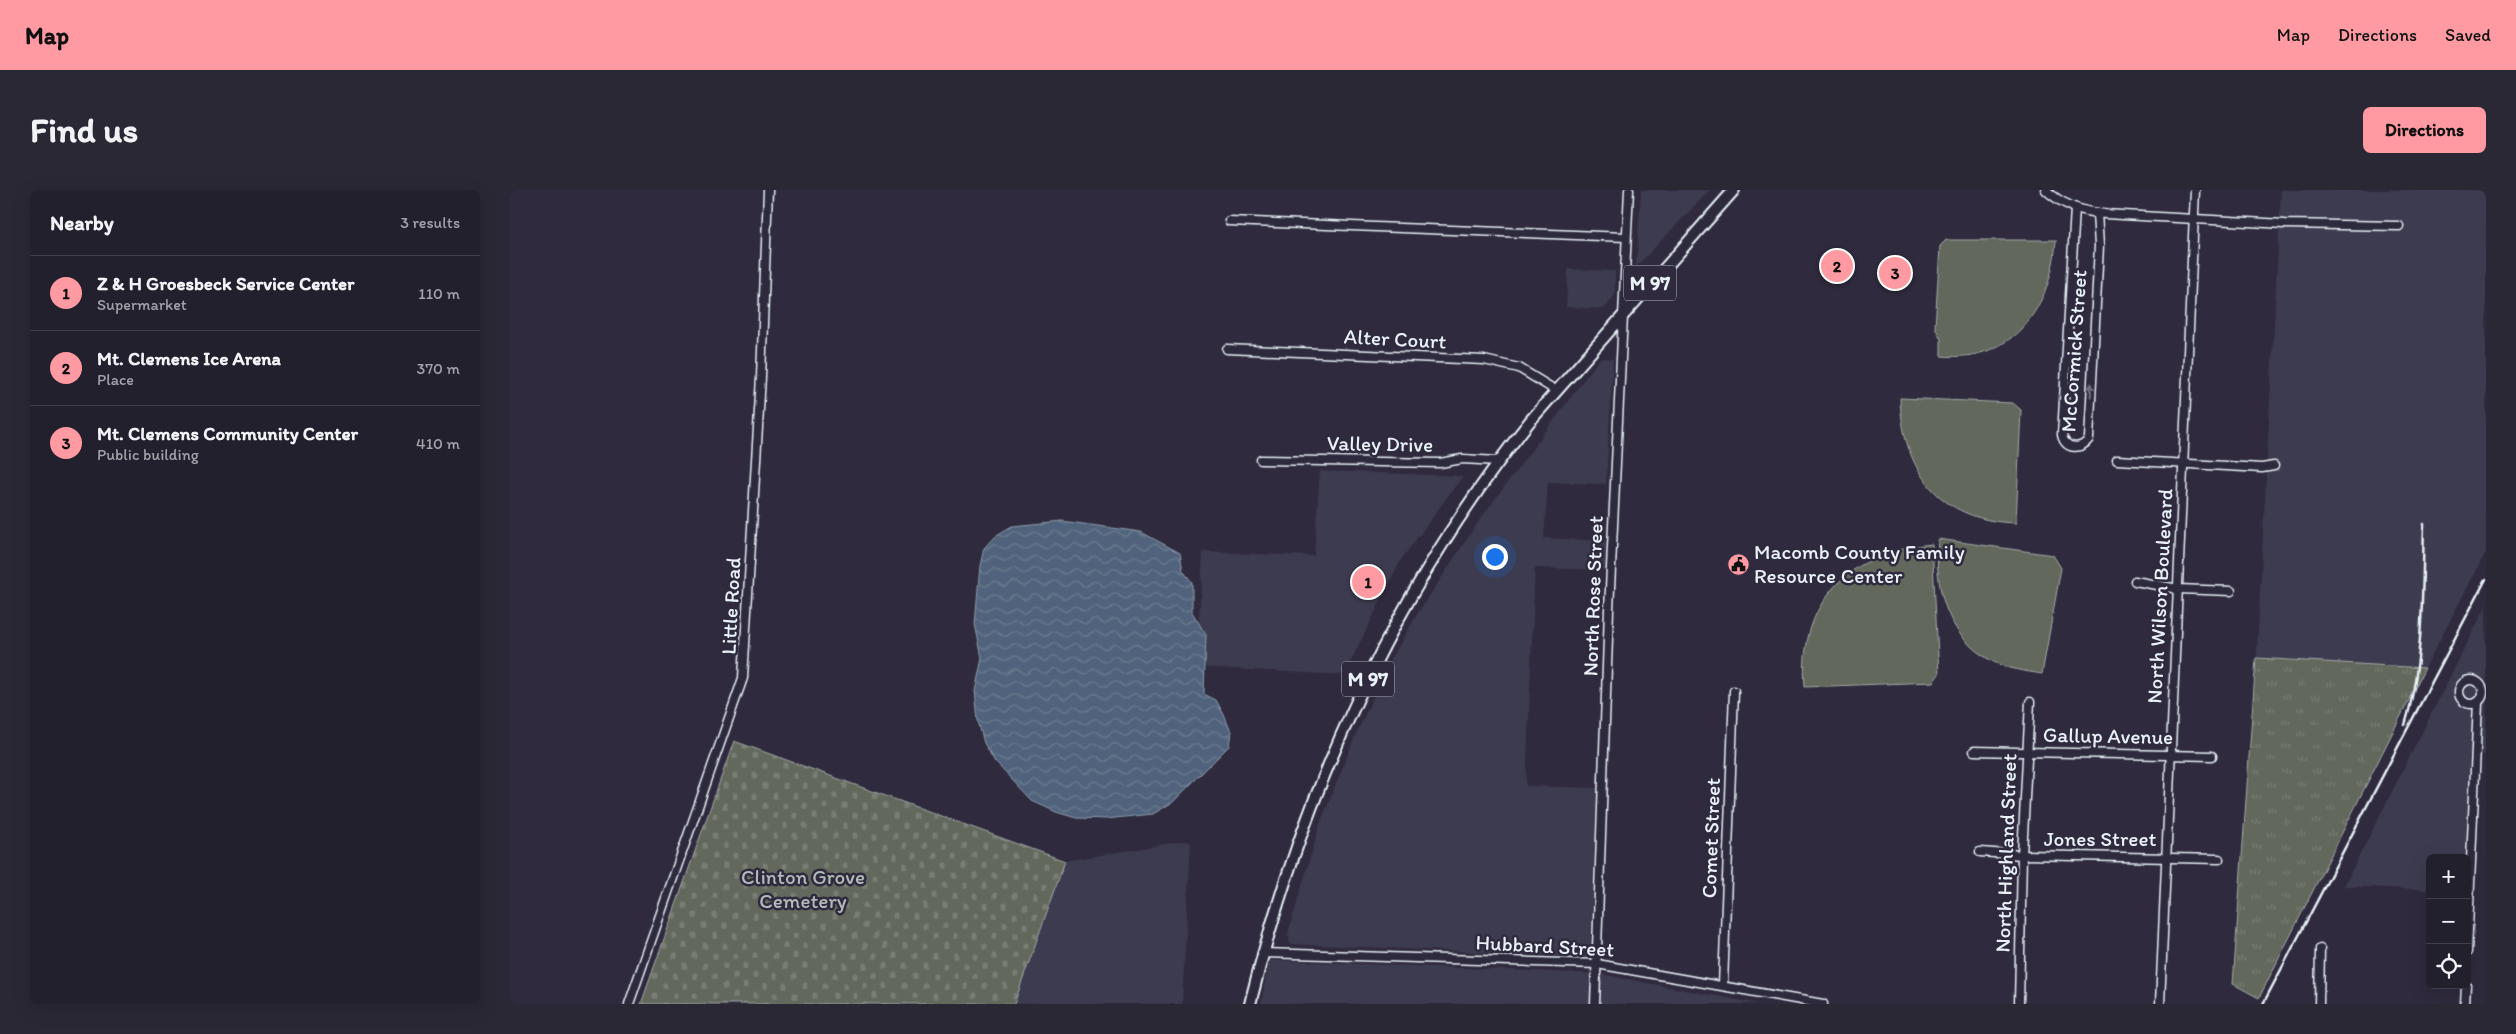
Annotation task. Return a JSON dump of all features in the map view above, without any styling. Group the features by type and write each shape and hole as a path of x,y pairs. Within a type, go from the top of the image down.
{"main road":[{"name":"M 97","path":"1250,1004 1262,954 1312,804 1358,698 1409,601 1498,461 1622,314 1734,190"}],"street":[{"name":"Little Road","path":"629,1004 743,678 762,368 768,190"},
{"name":"North Rose Street","path":"1595,1004 1628,190"},
{"path":"2046,190 2075,208 2097,213 2284,224 2399,226"},
{"name":"North Wilson Boulevard","path":"2160,1004 2195,190"},
{"name":"McCormick Street","path":"2075,208 2062,435 2065,443 2073,447 2082,446 2088,439 2099,246 2097,213"},
{"path":"1229,221 1626,236"},
{"name":"Alter Court","path":"1226,349 1484,360 1519,368 1556,390"},
{"name":"Valley Drive","path":"1261,460 1440,463 1462,459 1498,461"},
{"path":"2117,460 2262,468 2274,466"},
{"path":"2134,581 2178,589 2232,591"},
{"name":"Comet Street","path":"1723,986 1734,691"},
{"name":"North Highland Street","path":"2019,1004 2022,855 2030,702"},
{"path":"2467,944 2478,702"},
{"name":"Gallup Avenue","path":"1974,751 2212,756"},
{"name":"Jones Street","path":"1980,852 2022,855 2219,859"},
{"path":"2319,1004 2320,949"},
{"name":"Hubbard Street","path":"1262,954 1597,964 1823,1004"},
{"path":"2465,1004 2466,989"}],"shaded area":[{"path":"1641,190 1710,190 1636,267"},
{"path":"2281,190 2486,190 2486,552 2392,731 2253,725"},
{"path":"1568,269 1615,271 1615,295 1604,309 1566,307"},
{"path":"1600,358 1613,359 1606,484 1548,482 1544,538 1607,541 1605,570 1535,568 1526,786 1597,788 1590,957 1290,944 1288,933 1320,824 1356,734 1390,661 1416,616 1478,522"},
{"path":"1320,471 1463,476 1401,560 1344,675 1196,667 1203,552 1314,556"},
{"path":"2486,606 2486,754 2470,754 2466,854 2426,854 2426,890 2344,886"},
{"path":"1184,841 1191,842 1182,1004 1014,1004 1065,861"},
{"path":"1269,960 1600,974 1759,1004 1261,1004"}],"green space":[{"path":"1946,240 2056,240 2053,264 2047,287 2037,308 2024,325 2008,340 1989,350 1967,356 1941,356 1941,339 1935,327 1940,246"},
{"path":"1900,398 2013,403 2021,410 2016,523 1989,520 1966,513 1946,502 1930,487 1918,469 1909,448 1903,424"},
{"path":"1938,539 2053,555 2061,568 2042,674 2002,666 1975,650 1963,638 1953,624 1941,592 1937,557"},
{"path":"1932,544 1939,674 1933,682 1805,687 1805,656 1810,630 1820,606 1835,586 1853,570 1876,558 1902,549"},
{"path":"2256,658 2425,668 2259,998 2233,984"},
{"name":"Clinton Grove Cemetery","path":"734,741 1065,861 1014,1004 641,1004"}],"water":[{"path":"1062,521 1141,532 1180,553 1183,571 1192,582 1192,612 1206,635 1204,694 1216,700 1224,715 1231,732 1229,746 1173,802 1153,814 1106,819 1076,818 1056,812 1032,801 995,762 984,743 978,721 975,691 982,658 975,624 980,566 984,548 995,536 1012,526"}],"railway":[{"path":"2405,725 2416,676 2419,651 2424,524"},
{"path":"2263,1004 2486,579"}],"place":[{"name":"Mt. Clemens Ice Arena","path":"1837,266"},
{"name":"Mt. Clemens Community Center","path":"1895,273"},
{"name":"Macomb County Family Resource Center","path":"1738,564"},
{"name":"Z & H Groesbeck Service Center","path":"1368,582"}]}
